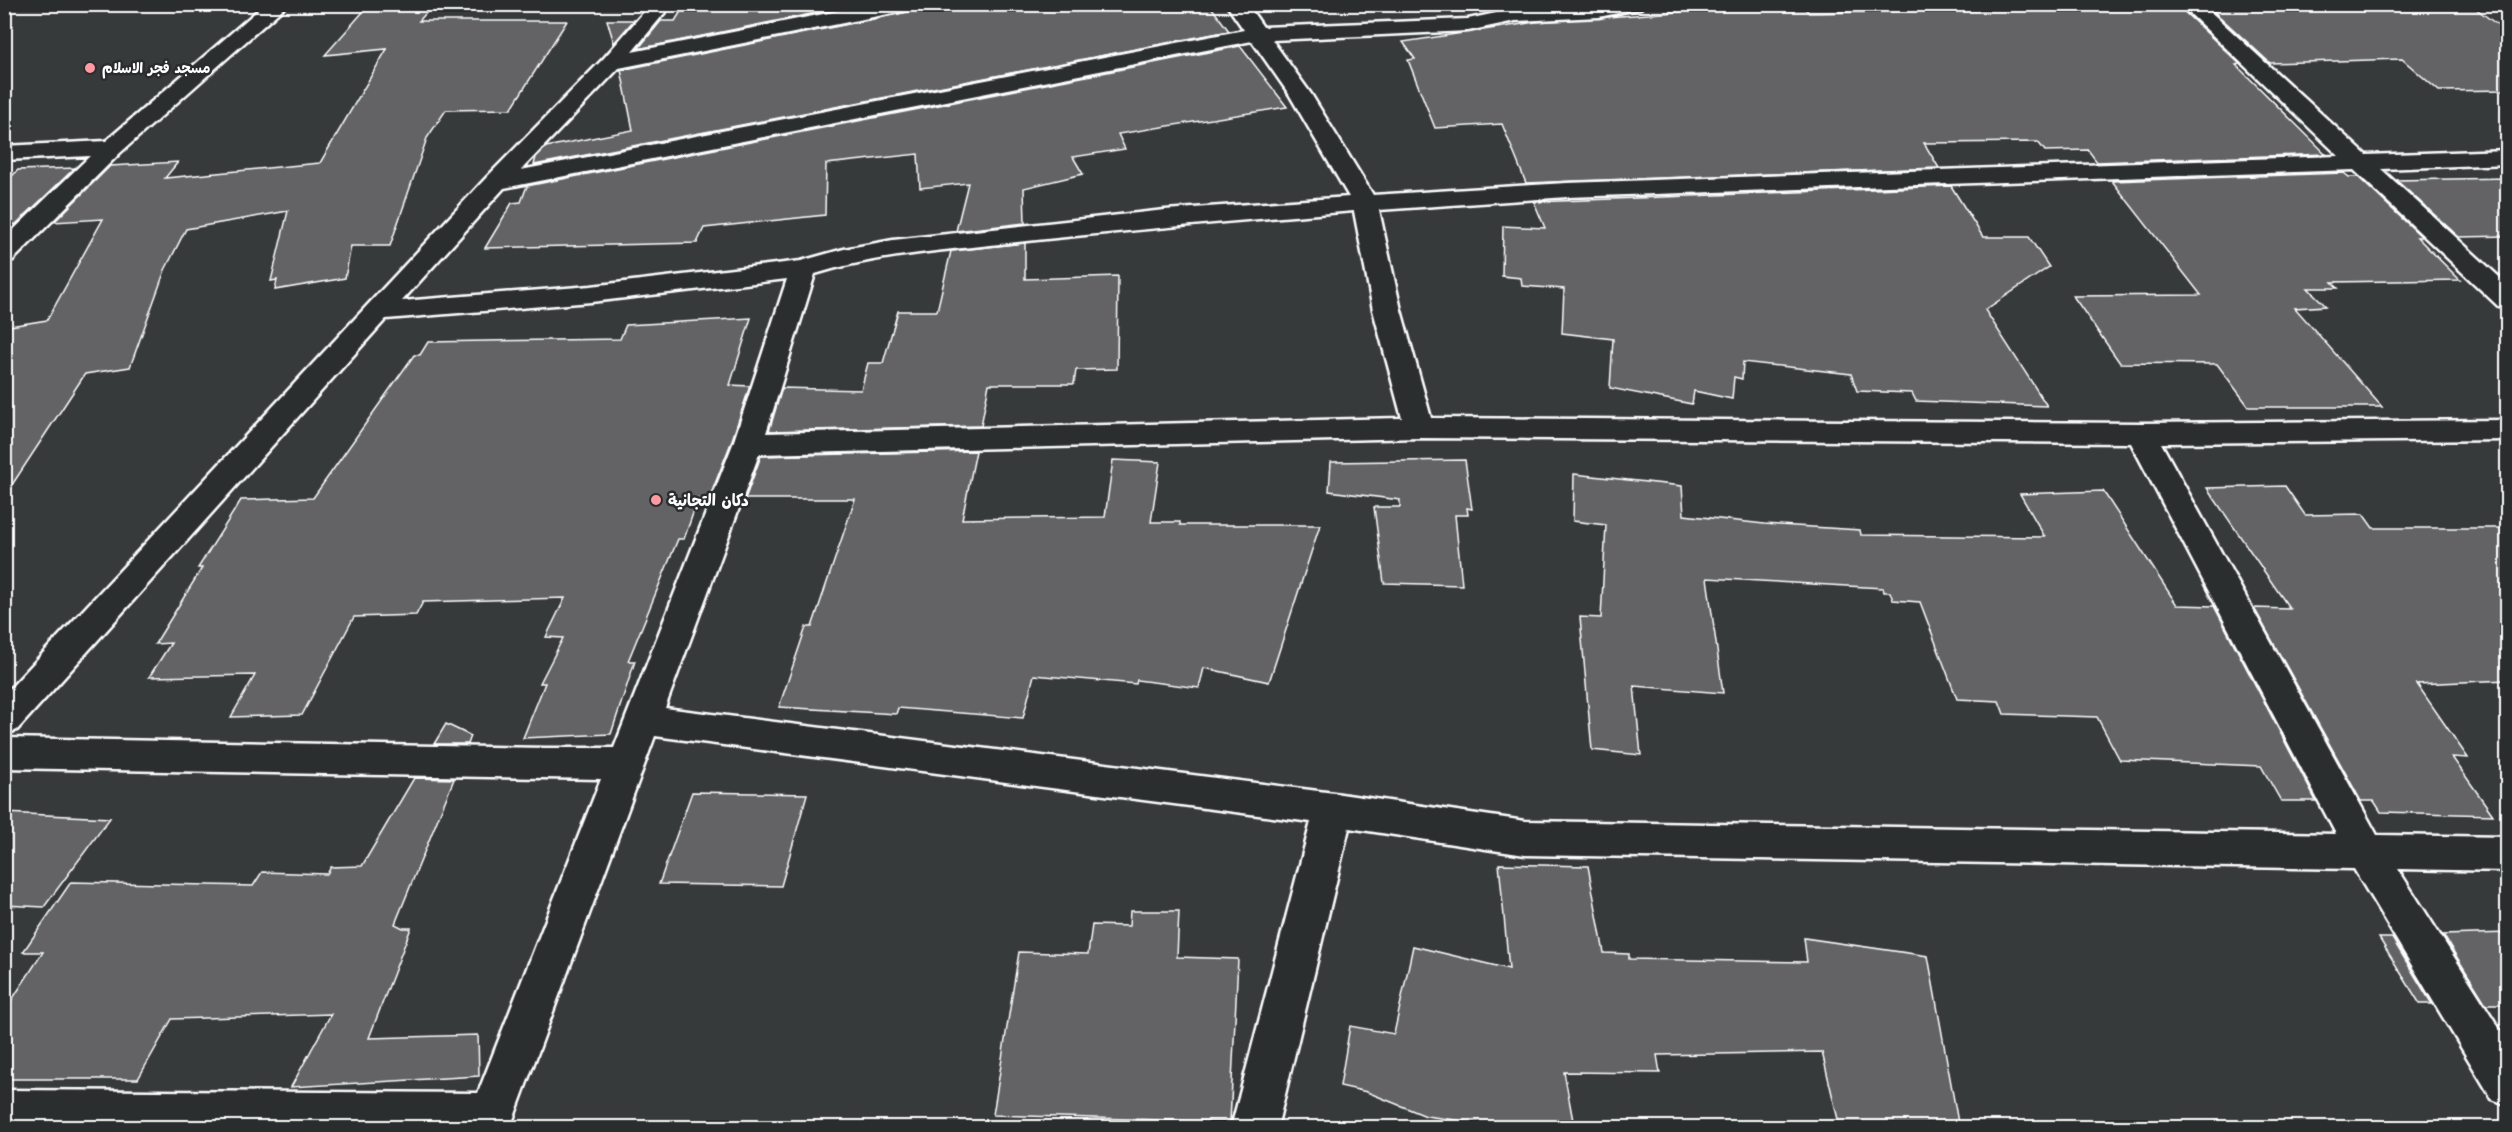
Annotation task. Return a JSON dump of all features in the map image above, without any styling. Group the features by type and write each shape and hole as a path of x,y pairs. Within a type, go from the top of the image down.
{"street":[{"path":"4,254 112,148 278,4"},
{"path":"4,720 496,182 612,63 662,4"},
{"path":"612,63 908,4"},
{"path":"1236,4 1255,34 1300,94 1365,203 1387,310 1419,428"},
{"path":"496,182 1255,34 1467,25 1515,15 1599,11 1634,4"},
{"path":"2190,4 2508,300"},
{"path":"4,153 112,148"},
{"path":"381,310 591,294 803,269 844,257 893,248 1165,218 1365,203 1567,190 2508,158"},
{"path":"4,1113 489,1122 748,444 803,269"},
{"path":"748,444 1419,428 2141,433 2508,430"},
{"path":"2141,433 2365,851 2508,1083"},
{"path":"643,720 1334,809 1525,838 2508,855"},
{"path":"4,753 535,764 627,763"},
{"path":"1254,1128 1334,809"}],"building":[{"path":"370,4 434,4 419,21 567,21 511,109 446,110 427,138 390,246 351,246 345,278 275,290 277,280 271,281 288,211 186,229 165,270 130,367 85,374 4,497 4,327 47,320 103,219 54,222 110,166 178,162 165,178 320,163 387,49 325,55"},
{"path":"796,4 860,4 638,49 661,21 675,21 683,8 798,8"},
{"path":"920,4 1209,4 1229,31 534,165 536,157 546,147 633,130 621,70 908,12 916,10"},
{"path":"2470,4 2508,33 2508,90 2439,91 2402,59 2270,63 2207,5"},
{"path":"2178,6 2240,64 2236,65 2326,154 2097,162 2088,150 2045,151 2038,142 1924,143 1939,168 1526,183 1502,124 1435,128 1408,60 1415,59 1403,42 1536,22 1705,10 1804,7 1809,13"},
{"path":"607,20 634,20 614,43"},
{"path":"1240,46 1287,107 1118,134 1125,149 1073,157 1083,174 1024,188 1025,223 956,231 968,183 920,188 918,154 826,164 825,215 704,228 697,243 485,248 512,203 521,202 527,186"},
{"path":"75,168 16,224 4,225 4,184 18,170"},
{"path":"2344,173 2349,177 2358,177 2422,237 2417,237 2460,280 2332,282 2338,288 2308,288 2326,306 2295,308 2382,407 2249,407 2217,364 2120,363 2073,296 2201,295 2112,181"},
{"path":"2508,178 2508,236 2459,237 2396,180"},
{"path":"1951,186 1983,237 2029,237 2049,267 1985,310 2047,406 1916,401 1912,393 1857,391 1851,374 1743,362 1742,379 1734,377 1732,399 1694,391 1692,404 1610,388 1613,339 1562,333 1564,289 1522,286 1521,278 1502,276 1503,226 1545,228 1534,202"},
{"path":"1025,243 1025,279 1118,276 1117,369 1076,370 1074,384 989,384 981,426 769,431 782,388 861,390 868,363 883,363 898,311 937,311 951,251"},
{"path":"751,318 730,385 750,386 731,443 709,499 698,499 684,539 678,539 628,661 635,661 611,734 523,738 545,683 540,683 563,638 546,637 565,598 423,602 416,615 354,617 302,715 231,717 255,675 149,677 171,643 155,644 202,568 198,568 241,500 313,498 414,355 420,355 428,342 620,339 626,325"},
{"path":"976,451 962,519 1105,517 1113,460 1160,462 1151,522 1180,522 1180,525 1320,525 1269,682 1204,668 1199,688 1137,680 1136,684 1034,675 1023,718 898,708 896,714 779,707 806,627 812,627 855,499 745,499 761,456"},
{"path":"1465,460 1472,509 1467,508 1468,515 1455,515 1462,585 1384,583 1374,507 1400,507 1400,500 1329,491 1331,462"},
{"path":"1574,474 1682,486 1684,515 1764,524 1860,530 1861,535 2045,537 2020,494 2103,491 2177,605 2214,606 2316,801 2281,801 2261,766 2120,760 2097,717 2004,714 1999,701 1957,699 1920,602 1893,600 1890,592 1884,592 1883,588 1707,578 1723,693 1634,686 1641,755 1592,750 1580,617 1601,618 1606,525 1573,521"},
{"path":"2285,486 2305,515 2363,514 2373,528 2508,528 2508,680 2417,684 2468,758 2452,757 2493,815 2381,812 2374,801 2361,801 2254,608 2290,609 2207,488"},
{"path":"446,724 471,736 468,744 434,744"},
{"path":"414,778 454,779 395,924 403,928 411,928 369,1038 478,1035 479,1076 291,1087 331,1014 172,1019 138,1079 4,1079 4,1012 43,952 23,952 71,882 253,886 262,872 327,874 331,867 362,866"},
{"path":"692,792 807,794 781,886 659,884"},
{"path":"4,813 110,818 44,907 4,905"},
{"path":"1499,864 1588,866 1604,953 1629,954 1629,959 1807,962 1804,938 1928,956 1959,1128 1840,1128 1822,1052 1657,1055 1660,1073 1564,1072 1574,1126 1499,1126 1426,1116 1367,1092 1340,1086 1350,1026 1394,1034 1413,946 1509,969"},
{"path":"1130,911 1179,911 1177,957 1238,959 1230,1122 993,1115 1019,952 1088,954 1092,925 1129,926"},
{"path":"2508,933 2508,1004 2486,1004 2443,935"},
{"path":"2379,938 2392,938 2432,1004 2420,1004"}],"place":[{"name":"مسجد فجر الاسلام","path":"90,68"},
{"name":"دكان التجانية","path":"656,500"}]}
